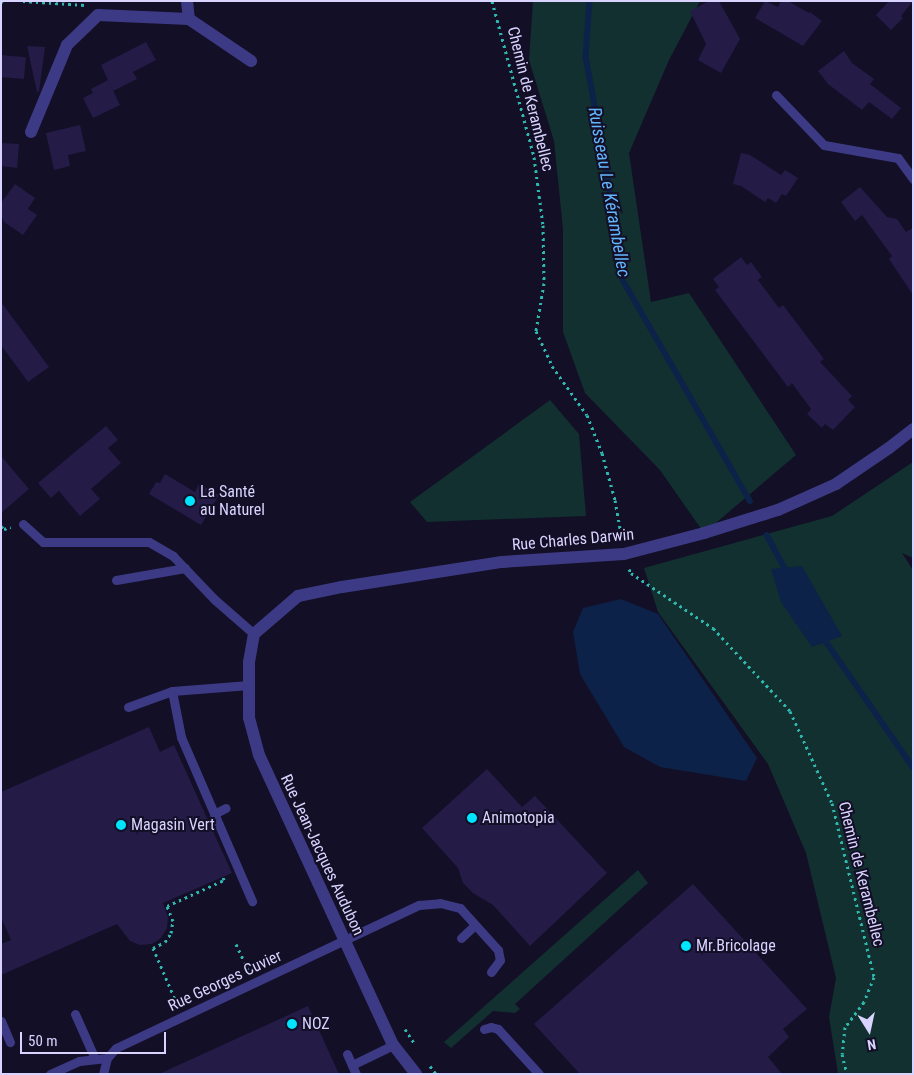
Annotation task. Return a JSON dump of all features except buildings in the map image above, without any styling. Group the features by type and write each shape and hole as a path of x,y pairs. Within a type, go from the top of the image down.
{"street":[{"path":"187,1 188,19"},
{"path":"31,132 67,45 98,15 188,19 251,61"},
{"name":"Rue Charles Darwin","path":"254,634 298,596 319,591 502,562 624,554 704,534 778,510 836,484 889,448 913,429"},
{"name":"Rue Jean-Jacques Audubon","path":"254,634 249,662 249,718 259,755 393,1045 416,1074"}],"lane":[{"path":"776,95 824,145 898,158 913,179"},
{"path":"23,524 43,542 149,542 173,556 214,599 254,634"},
{"path":"116,580 185,568"},
{"path":"128,707 172,691 249,685"},
{"path":"172,691 181,737 252,901"},
{"path":"214,814 226,808"},
{"name":"Rue Georges Cuvier","path":"107,1058 116,1048 419,905 440,903 460,908 498,950 500,960 491,972"},
{"path":"461,938 475,925"},
{"path":"75,1014 95,1059"},
{"path":"1,1021 10,1042"},
{"path":"484,1029 490,1027 498,1029 539,1074"},
{"path":"347,1054 354,1069 393,1045"},
{"path":"516,1063 523,1057"},
{"path":"50,1074 79,1060 107,1058 103,1074"}],"path":[{"path":"23,1 90,5 98,15"},
{"name":"Chemin de Kerambellec","path":"492,1 534,157 543,225 544,283 536,331 552,366 587,415 602,453 615,500 624,554 631,573 713,628 790,711 832,803 874,977 864,1002 845,1027 842,1054 847,1074"},
{"path":"178,1007 153,948 165,942 171,933 173,921 167,906 224,880 223,877"},
{"path":"236,944 254,984"}],"green space":[{"path":"533,1 700,1 669,60 629,153 651,302 689,293 796,455 704,533 660,470 585,393 563,332 563,229 554,141 529,60"},
{"path":"550,400 579,434 586,516 427,522 410,502"},
{"path":"913,462 913,558 902,553 913,570 913,1074 838,1074 829,1017 836,978 806,853 768,764 658,612 644,568 832,516"},
{"path":"638,870 648,883 515,1004 520,1009 515,1013 493,1011 451,1048 444,1042"}],"water":[{"path":"802,566 842,636 812,647 781,602 771,569"},
{"path":"621,599 658,614 757,758 746,781 660,767 624,747 580,674 573,632 583,608"}],"waterway":[{"name":"Ruisseau Le Kérambellec","path":"590,1 586,57 605,159 623,280 750,501"},
{"name":"Ruisseau Le Kérambellec","path":"767,535 788,574"},
{"name":"Ruisseau Le Kérambellec","path":"823,637 913,767"}],"place":[{"name":"La Santé au Naturel","path":"190,501"},
{"name":"Animotopia","path":"472,818"},
{"name":"Magasin Vert","path":"121,825"},
{"name":"Mr.Bricolage","path":"686,946"},
{"name":"NOZ","path":"292,1024"}]}
